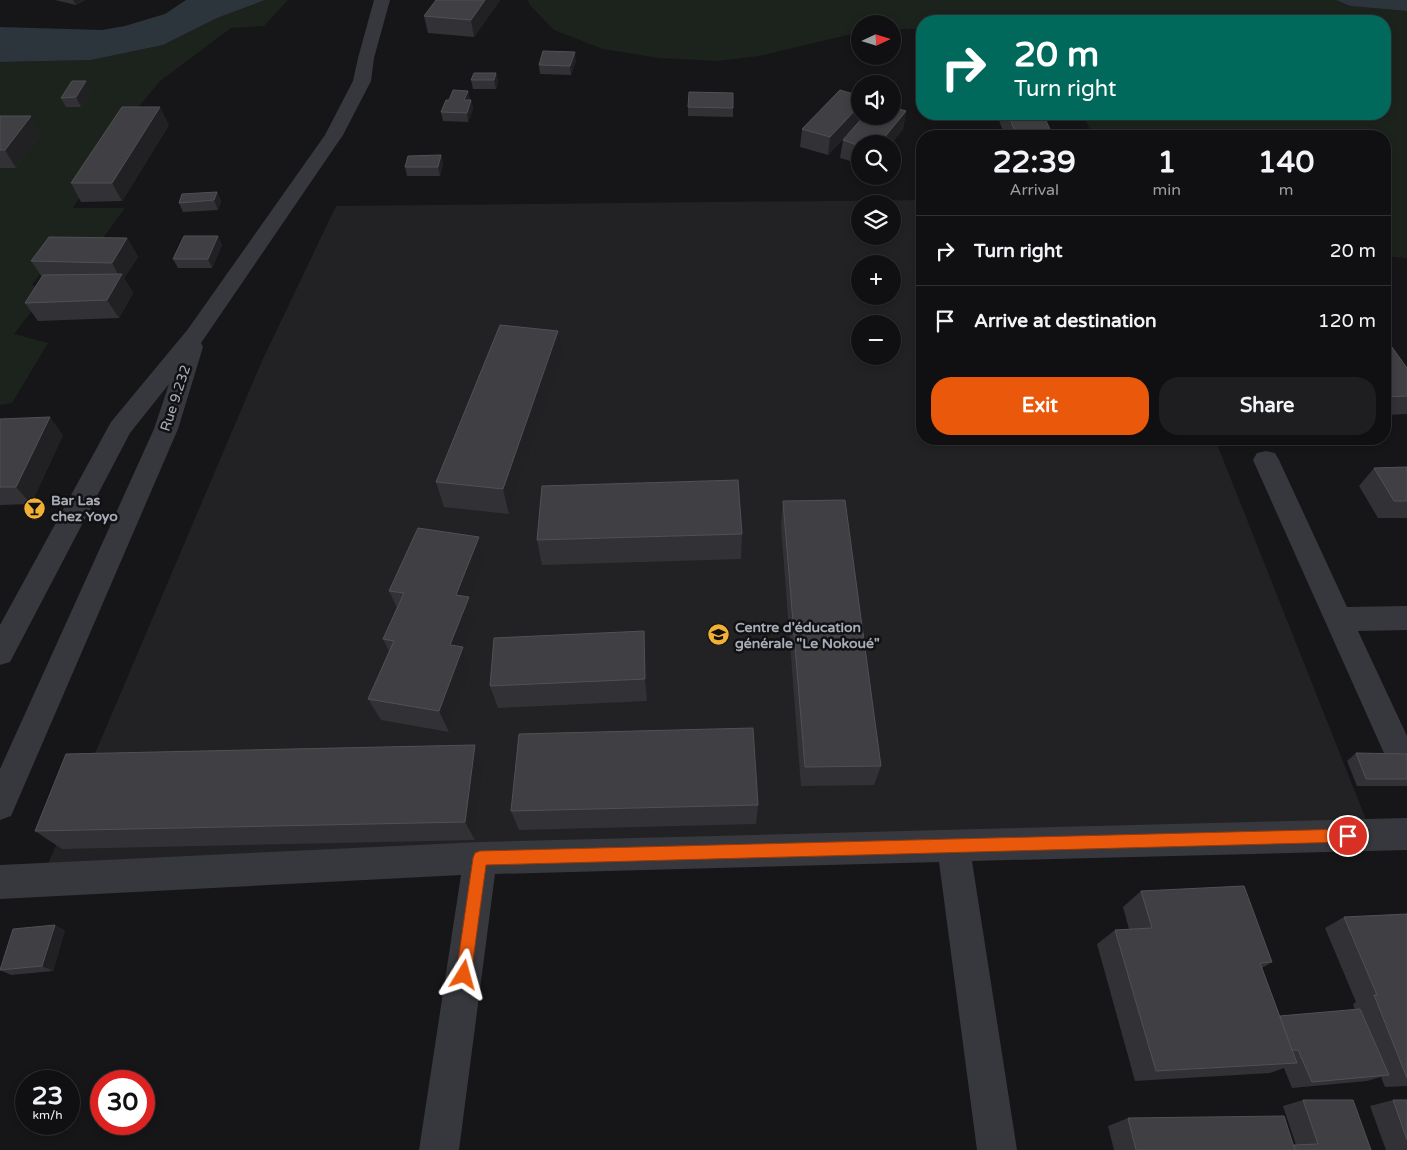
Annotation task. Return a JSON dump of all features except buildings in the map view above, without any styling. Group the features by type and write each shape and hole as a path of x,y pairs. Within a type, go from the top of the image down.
{"street":[{"path":"196,334 334,135 362,81 366,58 382,0"},
{"name":"Rue 9.232","path":"0,653 120,428 196,334"},
{"name":"Rue 9.232","path":"0,805 166,429 196,334"},
{"path":"1266,460 1407,770"},
{"path":"1339,619 1407,618"},
{"path":"0,882 480,858 1407,834"},
{"path":"953,845 997,1150"},
{"path":"439,1150 480,858"}],"shaded area":[{"path":"186,0 265,0 217,18 163,45 91,60 0,62 0,27 102,30 125,26 165,14"},
{"path":"265,0 288,0 264,26 231,28 160,81 130,117 73,208 125,208 95,249 59,248 32,285 48,290 14,334 48,343 12,403 0,405 0,62 91,60 163,45 217,18"},
{"path":"528,0 1336,0 1350,6 1407,11 1407,258 1391,257 1391,130 1090,130 1085,120 1391,120 1391,15 916,15 916,29 901,29 901,15 851,15 851,34 759,56 718,61 659,58 603,49 554,30 530,5"},
{"path":"1336,0 1407,0 1407,11 1350,6"},
{"name":"Centre d'éducation générale \"Le Nokoué\"","path":"901,200 916,200 916,445 1217,445 1371,832 45,871 262,361 336,206 851,201 851,245 901,245"}],"place":[{"name":"Bar Las chez Yoyo","path":"35,508"},
{"name":"Centre d'éducation générale \"Le Nokoué\"","path":"719,635"}],"route":[{"path":"464,975 480,858 1348,836"}]}
